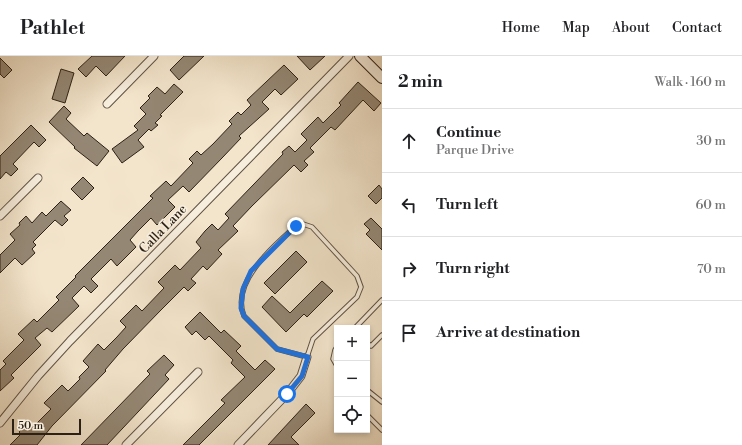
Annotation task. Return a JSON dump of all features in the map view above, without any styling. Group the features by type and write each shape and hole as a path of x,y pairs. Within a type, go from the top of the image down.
{"street":[{"path":"107,104 154,56"},
{"name":"Calla Lane","path":"0,423 38,376 70,341 349,56"},
{"path":"360,56 382,77"},
{"path":"0,216 38,178"},
{"path":"238,445 287,394 302,376 308,357"},
{"path":"126,445 198,372"}],"lane":[{"path":"303,224 312,228 324,239 357,276 361,286 357,297 313,339 308,357 277,349 244,316 241,308 243,289 251,271 296,226 303,224"},
{"path":"358,325 382,300"},
{"path":"371,346 382,335"},
{"path":"370,392 382,402"},
{"path":"370,418 382,430"}],"building":[{"path":"92,56 125,56 106,76 96,66 86,77 78,69"},
{"path":"184,56 204,56 179,80 170,70"},
{"path":"297,56 325,56 310,70"},
{"path":"0,58 12,70 4,78 0,74"},
{"path":"284,65 298,79 281,95 275,89 262,102 269,109 239,136 241,138 189,192 183,186 168,200 175,207 157,225 151,218 138,231 130,240 136,247 117,266 111,259 91,279 98,286 91,293 84,286 72,298 79,306 52,332 47,328 35,338 41,345 11,375 14,378 0,391 0,370 6,364 3,361 24,340 18,334 34,319 37,322 59,300 56,297 153,198 150,196 166,181 171,186 193,163 189,159 197,151 201,155 213,144 232,124 229,121 238,112 241,115 251,105 247,100"},
{"path":"61,69 74,73 65,103 52,99"},
{"path":"358,82 381,103 374,111 363,100 335,130 331,127 310,148 314,152 304,161 308,165 301,172 294,165 252,206 233,226 238,231 218,250 222,254 207,270 203,266 191,279 196,283 188,291 184,287 161,310 123,349 105,370 106,371 52,426 37,445 10,445 21,434 19,432 26,424 32,428 51,409 44,403 62,385 68,391 80,379 79,377 89,367 83,361 98,344 104,350 126,327 120,321 136,305 142,311 164,288 158,282 175,265 180,270 201,248 196,242 205,231 212,224 218,230 229,218 225,214 283,154 282,152 289,146 295,152 307,140 301,134 318,117 323,123 341,105 339,103"},
{"path":"174,84 183,92 160,115 162,116 155,123 158,125 151,131 149,129 138,140 144,147 122,163 112,149 138,130 134,126 146,114 140,108 150,98 148,96 157,87 165,94"},
{"path":"64,106 71,113 66,119 84,136 87,133 109,151 97,166 74,148 75,147 49,122"},
{"path":"31,125 46,140 39,147 34,142 13,164 18,169 11,176 6,172 0,179 0,156"},
{"path":"83,177 94,188 82,200 71,189"},
{"path":"379,185 382,189 382,198 376,204 368,196"},
{"path":"61,201 71,210 64,216 68,220 62,226 55,220 33,242 36,245 32,249 35,253 22,265 15,258 0,273 0,255 15,240 10,234 20,225 19,223 26,216 32,223 42,212 46,216"},
{"path":"371,218 382,229 382,250 366,234 370,230 364,224"},
{"path":"296,251 307,262 275,294 264,283"},
{"path":"322,281 333,291 307,317 304,314 286,332 262,307 272,296 290,313"},
{"path":"200,312 221,333 224,330 241,346 236,351 255,370 265,360 275,369 199,445 183,445 225,403 221,400 245,377 231,363 233,360 209,336 205,340 196,331 192,335 185,327"},
{"path":"164,355 174,365 165,375 169,379 107,445 81,445 150,374 147,371"},
{"path":"306,404 315,413 291,437 299,445 268,445"}],"route":[{"path":"287,394 302,376 308,357 277,349 244,316 241,308 243,289 251,271 296,226"}]}
